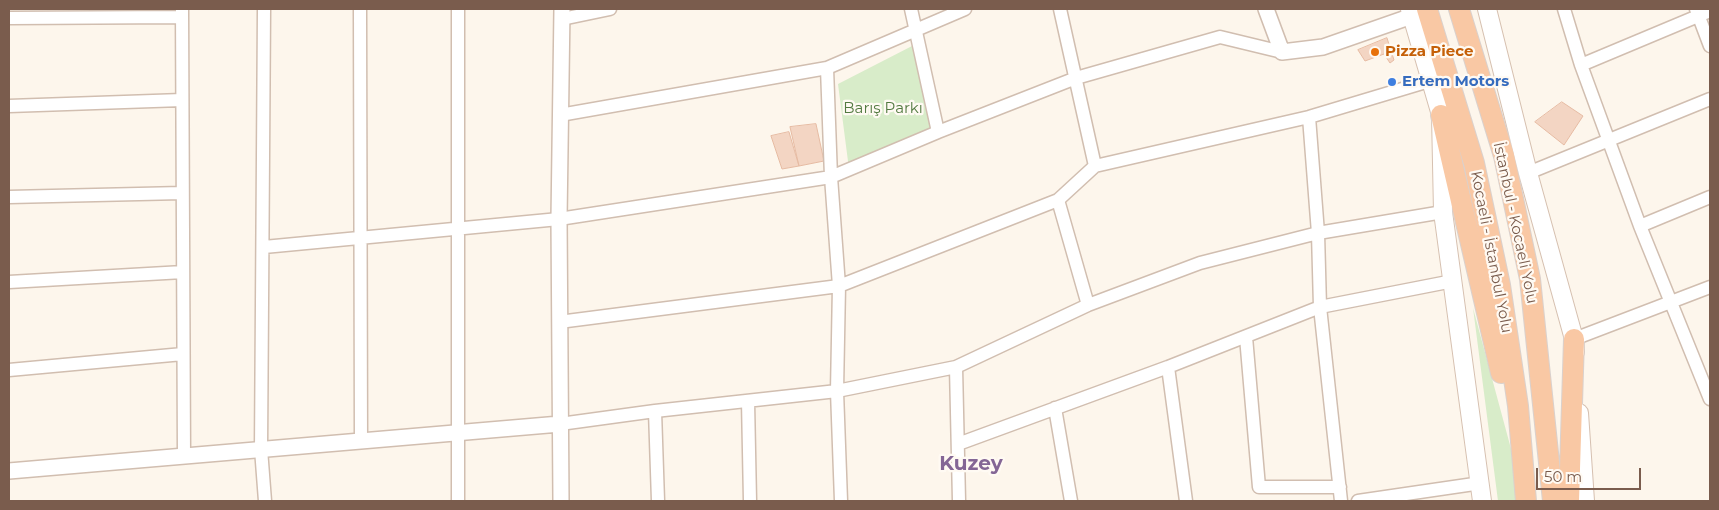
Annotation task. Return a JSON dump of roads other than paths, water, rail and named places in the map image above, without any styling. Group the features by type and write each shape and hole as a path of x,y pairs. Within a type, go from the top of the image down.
{"highway":[{"name":"İstanbul - Kocaeli Yolu","path":"1458,9 1504,156 1530,279 1553,501"},
{"name":"Kocaeli - İstanbul Yolu","path":"1416,11 1474,163 1504,313 1518,406 1526,501"},
{"path":"1440,115 1524,467"},
{"path":"1569,501 1574,339"}],"main road":[{"path":"1487,9 1528,173 1574,339 1585,501"},
{"path":"1416,11 1429,81 1440,115 1443,212 1482,501"}],"street":[{"path":"264,9 264,247 261,449 265,501"},
{"path":"360,9 361,441"},
{"path":"458,9 458,501"},
{"path":"561,501 559,219 562,14 610,9"},
{"path":"911,9 938,132"},
{"path":"560,115 827,68 965,9"},
{"path":"1060,9 1095,166"},
{"path":"1266,9 1282,52"},
{"path":"1564,9 1581,65 1640,226 1710,399"},
{"path":"264,247 459,230 559,219 831,177 938,132 1076,78 1220,36 1282,52 1323,47 1416,11"},
{"path":"1581,65 1701,12 1710,46"},
{"path":"9,18 182,13 184,457"},
{"path":"827,68 831,177 839,286 837,391 841,501"},
{"path":"560,322 839,286 1058,200 1095,166 1310,117 1429,81"},
{"path":"1528,173 1710,99"},
{"path":"9,106 182,100"},
{"path":"1310,117 1318,233 1320,307 1341,501"},
{"path":"9,197 182,193"},
{"path":"1640,226 1710,197"},
{"path":"1058,200 1088,305"},
{"path":"9,471 560,424 655,411 837,391 956,367 1088,305 1200,264 1318,233 1443,212"},
{"path":"9,282 183,272"},
{"path":"958,444 1168,367 1320,307 1453,281"},
{"path":"1574,339 1710,287"},
{"path":"1246,337 1259,487 1340,487"},
{"path":"9,370 183,354"},
{"path":"956,367 959,501"},
{"path":"1168,367 1186,501"},
{"path":"748,401 750,501"},
{"path":"1055,408 1071,501"},
{"path":"655,411 658,501"},
{"path":"1358,501 1481,484"}],"place":[{"name":"Pizza Piece","path":"1375,52"},
{"name":"Ertem Motors","path":"1392,82"}],"district":[{"name":"Kuzey","path":"971,464"}],"park label":[{"name":"Barış Parkı","path":"883,109"}]}
